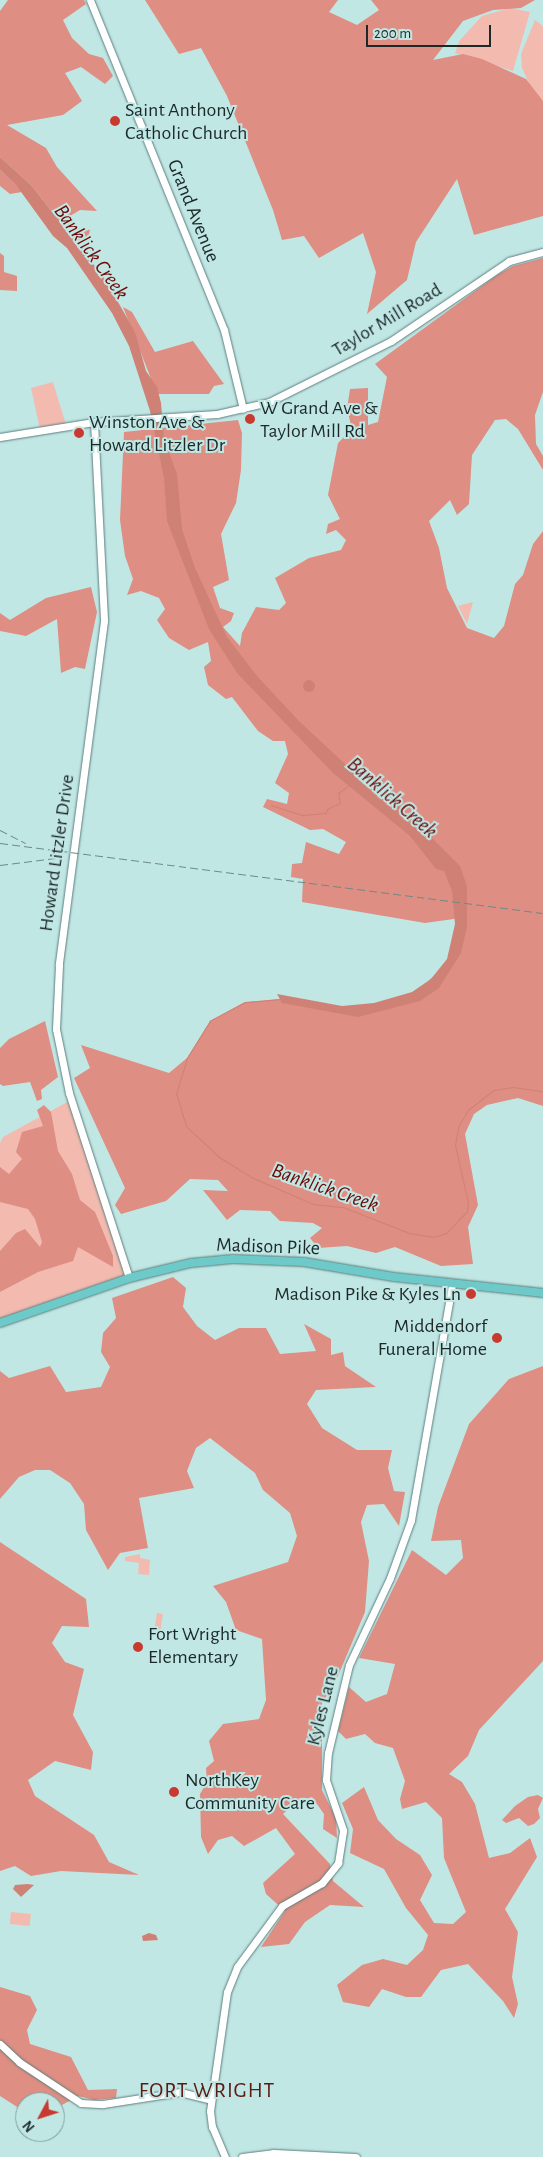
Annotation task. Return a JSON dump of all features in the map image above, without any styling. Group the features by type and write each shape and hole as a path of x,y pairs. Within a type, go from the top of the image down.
{"main road":[{"name":"Grand Avenue","path":"90,0 224,330 243,409"},
{"name":"Taylor Mill Road","path":"0,437 94,422 181,417 243,409 280,398 338,370 410,330 492,271 509,261 543,252"},
{"name":"Howard Litzler Drive","path":"94,422 104,621 59,965 56,1029 68,1093 129,1278"},
{"name":"Madison Pike","path":"0,1323 129,1278 191,1263 254,1259 304,1262 452,1284 543,1293"},
{"name":"Kyles Lane","path":"225,2157 211,2121 211,2100 225,2000 234,1973 282,1906 326,1880 336,1867 342,1852 342,1821 326,1776 328,1753 349,1665 393,1571 411,1520 452,1284"},
{"path":"0,2044 19,2062 81,2103 102,2104 180,2092 211,2100"},
{"path":"242,2157 273,2153 356,2157"}],"shaded area":[{"path":"8,0 84,0 86,4 63,20 72,38 89,54 103,58 113,76 105,84 81,67 65,73 82,101 63,115 7,125 46,148 57,167 97,211 80,210 70,216 77,228 90,230 88,238 76,242 31,185 0,157 0,11"},
{"path":"145,0 338,0 329,12 357,25 379,10 371,0 535,0 521,8 493,10 463,21 433,60 463,54 482,59 526,79 543,101 543,216 474,235 457,179 416,242 407,280 367,314 376,272 363,233 319,258 304,236 282,240 273,210 227,96 201,48 179,54"},
{"path":"510,8 530,12 513,71 455,53 460,40 482,16"},
{"path":"535,20 543,26 543,101 532,90 522,68 521,54"},
{"path":"0,157 31,185 105,279 135,332 146,371 157,387 161,403 164,439 177,474 182,529 195,568 227,637 257,676 298,720 345,764 406,812 460,866 467,886 467,927 461,953 439,988 420,1001 358,1017 282,1003 277,994 342,1006 374,1003 412,992 431,979 447,959 455,924 452,891 444,871 436,869 410,836 333,773 237,673 209,629 167,521 164,478 150,411 129,346 112,313 67,248 53,236 16,185 0,170"},
{"path":"0,170 22,192 10,194 0,186"},
{"path":"0,253 4,256 4,272 17,276 17,291 0,290"},
{"path":"543,258 543,392 535,415 536,444 543,456 543,470 518,429 506,419 495,420 472,455 469,504 457,515 450,500 429,521 439,548 447,588 467,628 494,638 504,626 515,584 523,575 533,544 543,531 543,1106 518,1098 487,1105 474,1114 465,1134 478,1205 468,1227 473,1264 441,1266 395,1247 376,1253 347,1246 318,1248 310,1238 322,1228 313,1223 280,1221 270,1211 240,1210 227,1220 203,1190 228,1191 218,1180 190,1179 166,1201 121,1214 115,1205 125,1188 74,1078 90,1068 81,1045 169,1073 187,1058 210,1021 245,1002 279,999 300,1004 356,1010 412,997 451,959 461,918 425,923 302,902 303,879 291,877 292,864 302,863 306,842 339,854 346,842 323,829 310,830 263,807 267,799 287,804 289,793 275,783 288,754 285,741 273,741 258,731 232,697 226,699 208,685 204,667 211,661 208,642 189,650 169,638 157,620 165,609 159,598 141,591 127,595 133,579 125,556 120,520 124,432 238,420 242,433 241,470 236,503 221,534 229,580 213,587 220,608 234,613 231,621 223,627 240,646 242,633 256,607 279,610 286,603 275,578 309,558 341,550 346,540 336,530 326,534 328,524 340,519 328,495 338,443 352,429 347,409 350,389 368,388 368,425 378,422 387,377 375,364 497,275 513,266"},
{"path":"123,307 132,312 155,352 193,341 224,384 214,386 209,394 157,394"},
{"path":"53,382 66,425 40,429 31,388"},
{"path":"91,587 97,612 85,669 75,667 61,673 57,619 26,636 0,631 0,613 10,620 46,598"},
{"path":"473,602 467,624 458,606"},
{"path":"311,680 314,681 314,691 307,692 304,691 303,684 304,681"},
{"path":"45,1021 58,1077 41,1090 42,1099 37,1101 30,1082 3,1086 0,1084 0,1048 9,1039"},
{"path":"71,1100 129,1278 0,1323 0,1143 3,1137"},
{"path":"44,1105 51,1112 58,1151 72,1174 80,1200 95,1212 113,1256 113,1267 78,1247 73,1261 38,1272 0,1292 0,1251 16,1233 25,1229 40,1247 42,1242 35,1219 28,1209 0,1202 0,1167 9,1174 22,1159 16,1152 22,1132 43,1126 37,1110"},
{"path":"173,1277 186,1288 183,1307 197,1326 215,1340 239,1328 266,1328 280,1354 316,1351 304,1324 331,1339 331,1355 343,1352 345,1366 376,1387 316,1390 307,1404 322,1428 357,1450 392,1450 388,1468 394,1491 405,1492 399,1526 384,1504 367,1505 361,1522 369,1561 365,1612 335,1683 322,1703 322,1790 336,1818 337,1838 323,1829 324,1814 312,1797 295,1803 283,1814 330,1864 333,1881 364,1907 330,1905 305,1922 289,1944 261,1947 285,1911 266,1894 263,1883 295,1854 276,1828 244,1846 232,1836 218,1840 208,1854 201,1837 200,1794 207,1782 206,1768 214,1761 209,1741 223,1724 259,1719 266,1700 262,1639 236,1630 226,1602 213,1586 288,1562 297,1536 290,1513 263,1490 255,1473 210,1438 196,1448 187,1471 194,1488 139,1498 148,1548 120,1553 108,1570 86,1530 84,1504 70,1483 50,1470 35,1470 19,1477 0,1499 0,1371 9,1378 50,1366 66,1392 101,1387 110,1367 101,1352 103,1333 116,1318 112,1298"},
{"path":"543,1366 543,1661 479,1730 468,1756 449,1774 462,1782 475,1804 489,1858 510,1853 530,1838 537,1857 505,1909 518,1932 512,1977 518,2004 514,2018 503,2001 468,1964 441,1970 421,1997 406,1997 382,1989 369,2007 343,2002 337,1985 362,1965 383,1959 407,1965 423,1950 428,1935 406,1908 384,1869 350,1853 353,1829 342,1803 364,1787 378,1820 396,1839 420,1855 432,1875 420,1900 434,1923 453,1924 466,1912 444,1858 442,1818 426,1802 402,1809 400,1799 405,1781 393,1748 375,1743 365,1734 346,1739 338,1731 349,1687 366,1702 387,1694 395,1664 359,1658 412,1550 446,1575 463,1558 461,1540 431,1541 438,1507 469,1424 509,1379"},
{"path":"0,1542 86,1599 89,1627 62,1626 52,1643 65,1662 84,1669 73,1715 93,1752 91,1770 55,1761 28,1780 35,1796 94,1835 109,1862 139,1875 61,1871 31,1876 15,1866 0,1871"},
{"path":"140,1554 140,1558 150,1560 149,1575 138,1574 139,1563 125,1561 125,1557"},
{"path":"157,1613 163,1614 160,1635 154,1634"},
{"path":"538,1795 543,1798 538,1809 540,1818 534,1824 528,1826 519,1818 506,1823 502,1820 515,1806 528,1797"},
{"path":"15,1885 34,1885 21,1897 13,1889"},
{"path":"11,1912 31,1914 30,1926 10,1924"},
{"path":"149,1933 156,1935 158,1940 143,1941 142,1936"},
{"path":"0,1987 30,1996 37,2010 27,2030 30,2044 71,2057 88,2090 117,2089 116,2098 94,2100 78,2096 65,2103 65,2092 15,2092 15,2106 0,2096"}],"waterway":[{"path":"271,805 302,815 326,813 327,809 340,803 338,793 348,786"},
{"name":"Banklick Creek","path":"281,999 245,1002 210,1021 187,1058 176,1093 186,1126 219,1157 251,1177 313,1204 343,1207 409,1233 433,1237 446,1233 467,1211 468,1203 455,1145 459,1125 468,1110 494,1090 513,1087 543,1091"}],"railway":[{"path":"0,830 26,843"},
{"path":"0,843 543,913"},
{"path":"0,865 64,857"}],"place":[{"name":"Saint Anthony Catholic Church","path":"115,121"},
{"name":"W Grand Ave & Taylor Mill Rd","path":"250,419"},
{"name":"Winston Ave & Howard Litzler Dr","path":"79,433"},
{"name":"Madison Pike & Kyles Ln","path":"471,1294"},
{"name":"Middendorf Funeral Home","path":"497,1338"},
{"name":"Fort Wright Elementary","path":"138,1647"},
{"name":"NorthKey Community Care","path":"174,1792"}],"district":[{"name":"FORT WRIGHT","path":"207,2091"}]}
